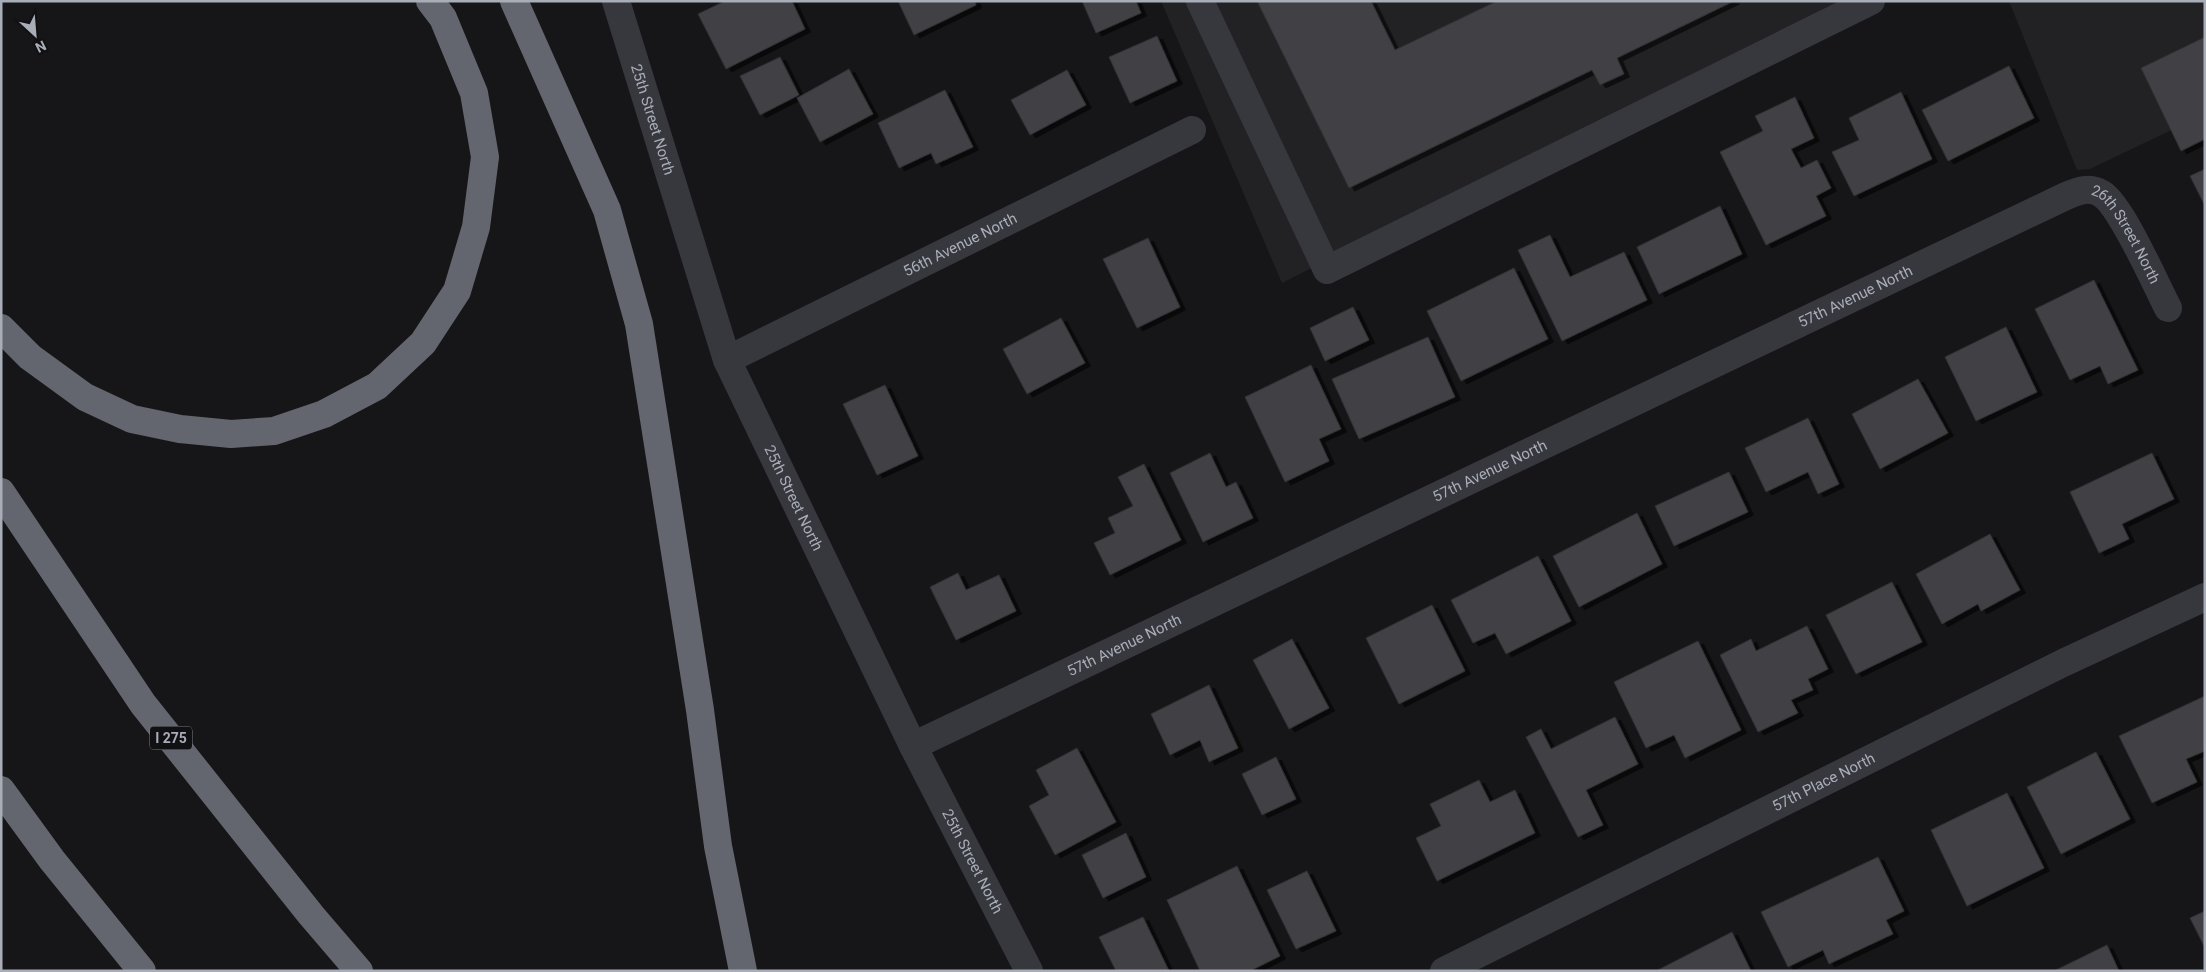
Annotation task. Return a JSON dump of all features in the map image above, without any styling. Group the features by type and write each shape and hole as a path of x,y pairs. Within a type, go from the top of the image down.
{"highway":[{"path":"1,328 30,357 85,397 132,419 180,429 231,434 274,431 324,414 378,386 423,343 458,291 476,226 485,157 474,93 442,18 430,1"},
{"path":"514,1 607,210 639,324 697,690 718,846 743,971"},
{"name":"I 275","path":"1,492 143,704 311,915 359,971"},
{"path":"1,790 52,860 142,971"}],"street":[{"name":"25th Street North","path":"616,1 727,360 913,746 1029,971"},
{"path":"1200,1 1327,270 1871,1"},
{"name":"56th Avenue North","path":"727,360 1192,130"},
{"name":"26th Street North","path":"2066,196 2086,189 2103,194 2120,215 2168,308"},
{"name":"57th Avenue North","path":"913,746 2066,196"},
{"name":"57th Place North","path":"1444,971 2063,663 2205,597"}],"shaded area":[{"path":"1161,1 1840,1 1282,283"},
{"path":"2009,1 2205,1 2205,114 2090,169 2077,170"}],"building":[{"path":"725,1 792,1 805,29 726,69 698,14"},
{"path":"898,1 975,1 976,5 914,35"},
{"path":"1082,1 1136,1 1141,13 1096,33"},
{"path":"1257,1 1371,1 1395,50 1497,1 1734,1 1617,58 1624,74 1600,85 1592,70 1349,188"},
{"path":"1157,36 1177,81 1130,103 1109,57"},
{"path":"2205,37 2205,139 2181,151 2141,68"},
{"path":"780,57 799,95 760,115 740,76"},
{"path":"2009,66 2034,118 1948,161 1922,110"},
{"path":"849,69 873,114 820,142 797,98"},
{"path":"1067,70 1086,105 1030,135 1011,100"},
{"path":"945,90 973,147 936,164 931,153 899,168 878,123"},
{"path":"1901,92 1932,159 1854,196 1832,152 1859,140 1849,118"},
{"path":"1795,97 1814,138 1791,149 1801,168 1817,160 1831,188 1816,196 1826,216 1766,245 1720,152 1763,131 1755,116"},
{"path":"2205,169 2205,206 2190,176"},
{"path":"1720,206 1742,254 1659,294 1637,247"},
{"path":"1550,235 1570,277 1624,252 1647,300 1562,341 1518,250"},
{"path":"1148,238 1180,307 1137,328 1103,259"},
{"path":"1514,268 1548,339 1461,381 1427,311"},
{"path":"2094,280 2138,370 2108,384 2100,366 2070,380 2035,309"},
{"path":"1353,307 1369,340 1325,361 1310,328"},
{"path":"1061,318 1085,363 1027,394 1003,349"},
{"path":"2006,327 2037,392 1976,421 1945,357"},
{"path":"1428,337 1455,397 1359,439 1332,379"},
{"path":"1311,365 1341,429 1319,439 1329,461 1285,482 1245,397"},
{"path":"1918,379 1948,433 1880,469 1852,414"},
{"path":"885,385 918,456 877,475 843,404"},
{"path":"1808,418 1839,484 1818,494 1808,472 1766,492 1745,448"},
{"path":"1210,453 1226,487 1236,482 1253,518 1203,542 1170,473"},
{"path":"2152,453 2174,499 2122,524 2129,539 2099,553 2070,492"},
{"path":"1144,464 1181,540 1110,575 1094,543 1115,533 1108,518 1133,506 1118,477"},
{"path":"1729,472 1748,512 1674,546 1655,506"},
{"path":"1637,513 1662,564 1579,607 1553,556"},
{"path":"1990,534 2020,590 1981,611 1978,604 1942,624 1916,574"},
{"path":"1538,556 1571,621 1506,654 1495,633 1473,643 1451,600"},
{"path":"958,573 966,590 999,575 1016,611 956,640 930,587"},
{"path":"1892,582 1922,642 1856,674 1826,615"},
{"path":"1432,605 1465,671 1399,704 1366,638"},
{"path":"1807,626 1828,669 1808,679 1813,690 1791,700 1798,713 1758,732 1720,655 1751,639 1756,651"},
{"path":"1292,639 1329,708 1289,729 1253,660"},
{"path":"1698,641 1741,730 1685,758 1674,735 1646,748 1614,682"},
{"path":"1209,685 1238,748 1209,762 1200,740 1170,755 1151,714"},
{"path":"2205,696 2205,751 2186,759 2197,782 2152,803 2119,736"},
{"path":"1615,717 1638,764 1586,790 1603,825 1578,837 1526,737 1541,729 1551,749"},
{"path":"1077,748 1116,822 1055,855 1029,806 1049,795 1036,770"},
{"path":"2096,752 2130,819 2061,854 2027,787"},
{"path":"1276,757 1296,799 1262,815 1242,774"},
{"path":"1479,780 1490,802 1515,790 1535,833 1437,881 1416,838 1441,826 1430,804"},
{"path":"2007,793 2044,868 1967,906 1931,830"},
{"path":"1126,833 1146,877 1103,898 1082,855"},
{"path":"1878,857 1904,911 1886,920 1893,934 1829,964 1823,950 1788,967 1761,912"},
{"path":"1237,866 1280,956 1250,971 1200,971 1167,900"},
{"path":"1307,871 1336,931 1296,949 1267,890"},
{"path":"2205,911 2205,948 2190,918"},
{"path":"1143,917 1169,971 1116,971 1099,937"},
{"path":"1732,932 1751,971 1656,971"},
{"path":"2107,945 2119,971 2054,971"}]}
